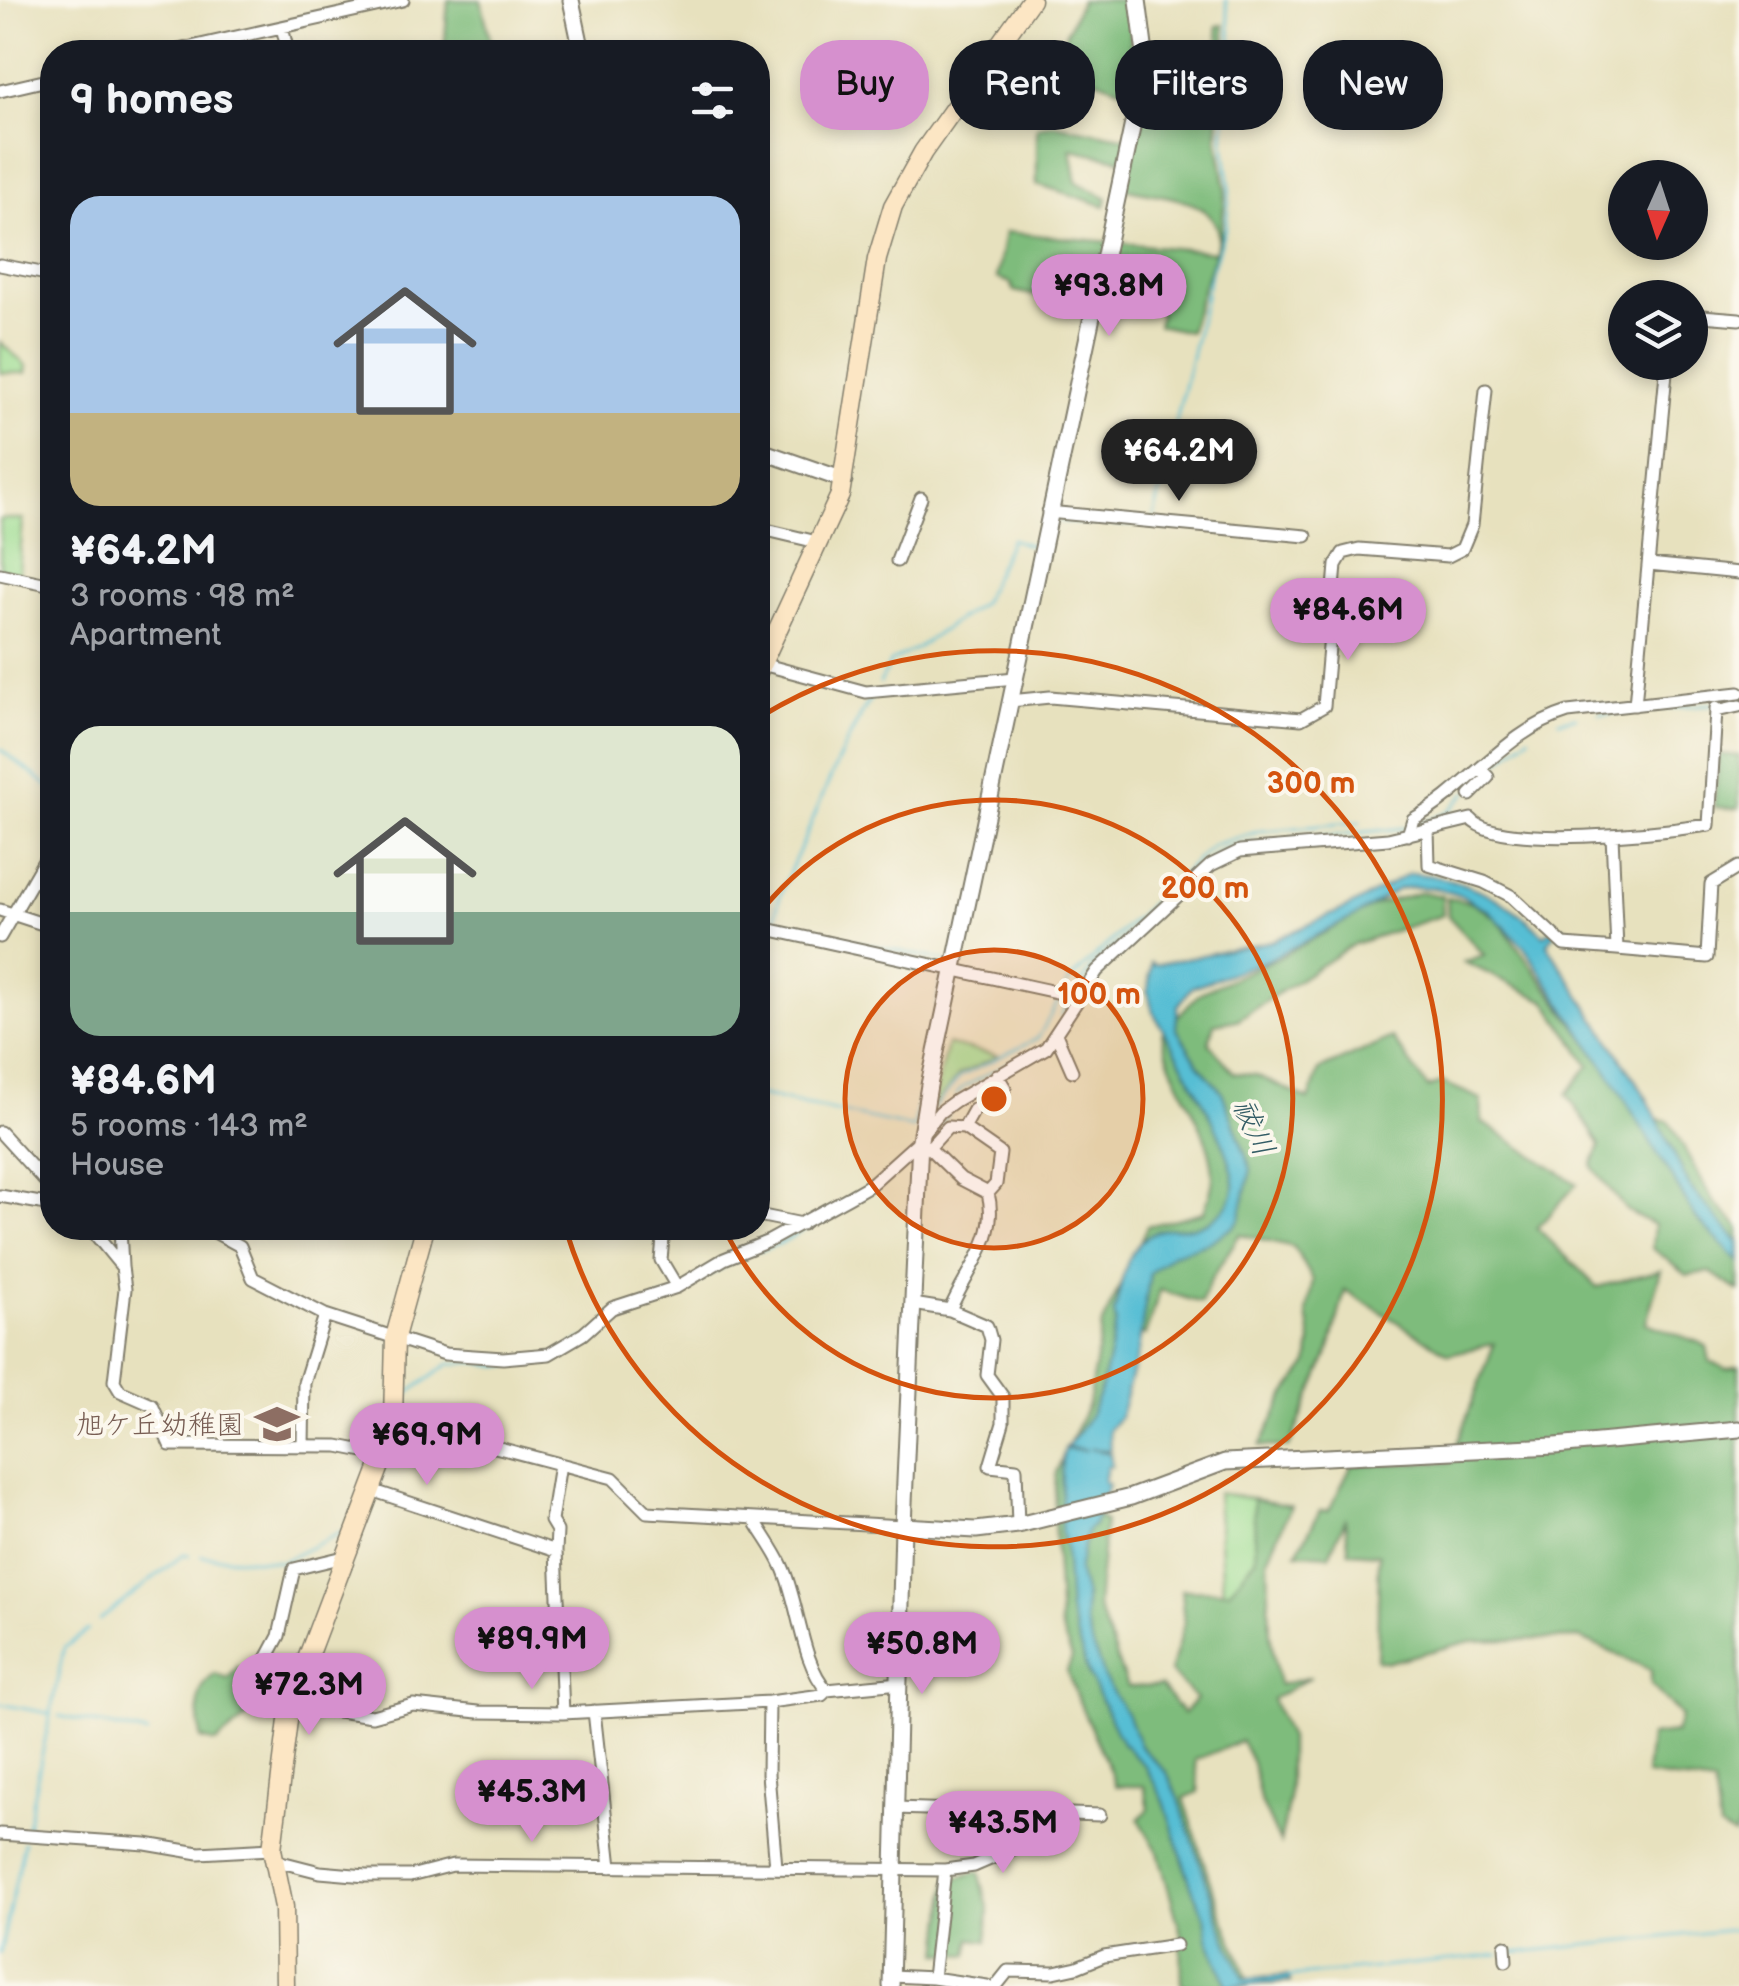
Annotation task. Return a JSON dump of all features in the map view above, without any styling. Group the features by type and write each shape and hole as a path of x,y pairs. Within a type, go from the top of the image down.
{"main road":[{"path":"770,628 817,542 844,480 877,260 893,206 923,152 1030,0"},
{"path":"286,1986 284,1907 274,1855 290,1704 384,1455 393,1420 395,1337 421,1240"}],"street":[{"path":"224,40 402,0"},
{"path":"570,0 579,40"},
{"path":"987,1986 932,1978 891,1981 903,1526 923,1142 928,1085 1139,95 1145,54 1138,0"},
{"path":"282,27 285,40"},
{"path":"0,91 40,82"},
{"path":"0,265 40,273"},
{"path":"1708,316 1739,319"},
{"path":"1634,705 1665,380"},
{"path":"1010,701 1050,697 1301,719 1312,716 1324,706 1336,566 1343,553 1360,549 1448,556 1462,548 1472,525 1486,390"},
{"path":"770,454 844,480"},
{"path":"897,562 921,498"},
{"path":"1048,512 1306,536"},
{"path":"770,531 817,542"},
{"path":"1649,564 1739,573"},
{"path":"0,574 40,582"},
{"path":"770,670 866,692 1015,678"},
{"path":"1715,705 1739,694"},
{"path":"1408,835 1413,819 1466,791 1518,736 1543,720 1568,712 1634,705 1739,706"},
{"path":"1466,791 1470,819 1475,824 1524,834 1612,835 1709,825 1715,705"},
{"path":"923,1142 950,1105 1039,1053 1056,1034 1077,996 1110,958 1210,864 1226,856 1408,835 1470,819"},
{"path":"1428,829 1429,865 1484,882 1511,896 1564,944 1707,957 1711,884 1739,867"},
{"path":"1612,835 1617,949"},
{"path":"0,937 6,912 40,865"},
{"path":"6,912 40,922"},
{"path":"770,930 1077,996"},
{"path":"1056,1034 1072,1071"},
{"path":"964,1128 974,1110 1005,1088 997,1075"},
{"path":"770,1238 870,1185 948,1126 964,1128 1000,1153 996,1184 988,1193"},
{"path":"0,1132 40,1176"},
{"path":"923,1142 962,1179 988,1193 993,1213 976,1264 950,1310"},
{"path":"0,1196 40,1203"},
{"path":"770,1217 802,1224"},
{"path":"101,1240 122,1267"},
{"path":"121,1240 125,1289 114,1381 120,1391 152,1404 170,1445 338,1446 384,1455"},
{"path":"229,1240 240,1246 252,1278 325,1315 445,1354 503,1358 549,1354 583,1334 612,1308 677,1287 724,1258 765,1240"},
{"path":"663,1240 661,1260 677,1287"},
{"path":"913,1304 950,1310 986,1326 992,1340 987,1375 1003,1398 1003,1424 990,1466 1016,1469 1018,1525"},
{"path":"303,1446 304,1382 325,1315"},
{"path":"393,1420 613,1478 647,1512 976,1530 1054,1518 1109,1503 1225,1462 1555,1446 1739,1429"},
{"path":"560,1464 551,1520 558,1531 562,1712"},
{"path":"371,1490 556,1551"},
{"path":"754,1519 782,1565 815,1677 827,1690"},
{"path":"344,1558 294,1569 279,1636 257,1677 290,1704 372,1716 413,1704 478,1712 594,1711 770,1702 822,1695 827,1690 900,1683"},
{"path":"770,1702 768,1774 776,1867"},
{"path":"594,1711 611,1866"},
{"path":"896,1808 1100,1815"},
{"path":"0,1834 146,1844 199,1854 274,1855 320,1872 410,1876 453,1865 945,1870 974,1866 1064,1827 1065,1814"},
{"path":"932,1978 945,1870"},
{"path":"996,1986 1008,1971 1054,1972 1104,1956 1176,1945"},
{"path":"1505,1946 1506,1961"}],"green space":[{"path":"448,0 481,0 490,40 445,40"},
{"path":"1081,0 1131,0 1131,40 1115,40 1115,86 1095,79 1095,40 1063,40"},
{"path":"1224,25 1226,40 1219,40 1217,26"},
{"path":"1037,130 1085,130 1132,139 1135,130 1218,130 1226,189 1221,234 1189,332 1158,325 1160,314 1143,286 1122,308 1102,304 1105,287 1064,278 1058,301 1014,291 1011,283 997,278 1005,232 1215,252 1218,234 1214,220 1204,210 1174,198 1123,188 1128,161 1071,149 1077,182 1107,198 1105,206 1037,184"},
{"path":"0,342 27,366 26,373 0,373"},
{"path":"0,519 23,519 19,574 0,570"},
{"path":"1719,754 1739,756 1739,809 1714,807"},
{"path":"1422,892 1442,896 1443,915 1354,944 1237,1020 1214,1024 1209,1043 1234,1073 1256,1075 1309,1100 1319,1070 1392,1038 1428,1088 1442,1082 1481,1099 1482,1122 1577,1184 1537,1228 1597,1287 1661,1270 1646,1323 1701,1343 1707,1347 1710,1361 1726,1369 1739,1366 1739,1826 1734,1836 1720,1829 1714,1785 1646,1775 1650,1736 1675,1733 1681,1716 1651,1685 1651,1670 1580,1638 1471,1641 1389,1662 1377,1660 1379,1554 1349,1552 1345,1520 1329,1555 1297,1553 1320,1511 1329,1510 1352,1465 1450,1462 1494,1344 1449,1354 1345,1290 1330,1349 1289,1447 1260,1446 1286,1394 1308,1365 1311,1341 1307,1313 1313,1280 1294,1247 1240,1234 1201,1303 1160,1290 1145,1335 1117,1329 1091,1438 1068,1468 1072,1492 1105,1522 1097,1606 1127,1687 1161,1686 1183,1714 1196,1699 1170,1672 1184,1623 1181,1590 1229,1591 1256,1558 1253,1499 1291,1506 1268,1559 1270,1634 1279,1685 1311,1677 1272,1699 1289,1738 1289,1799 1280,1843 1241,1741 1195,1760 1199,1792 1184,1798 1249,1986 1182,1986 1181,1934 1158,1852 1139,1819 1149,1809 1144,1786 1116,1786 1067,1671 1072,1658 1060,1626 1054,1518 1056,1472 1088,1404 1102,1324 1147,1226 1204,1212 1211,1188 1213,1174 1205,1137 1173,1069 1162,1033 1200,993 1282,956 1375,905"},
{"path":"1447,898 1474,903 1497,919 1642,1116 1669,1121 1713,1201 1739,1227 1739,1291 1710,1272 1687,1275 1652,1248 1654,1225 1626,1210 1592,1166 1600,1145 1567,1094 1589,1065 1546,1001 1464,962 1484,955 1448,916"},
{"path":"947,1044 998,1056 959,1075 933,1103"},
{"path":"1217,1493 1253,1499 1256,1558 1229,1592 1223,1592"},
{"path":"238,1667 262,1689 258,1699 243,1720 216,1743 201,1739 198,1704 202,1689 215,1674 228,1679"},
{"path":"979,1871 989,1911 987,1941 971,1939 968,1955 940,1953 948,1881"}],"water":[{"path":"1410,873 1448,879 1483,892 1515,910 1544,935 1558,926 1575,933 1558,930 1547,944 1647,1098 1690,1187 1739,1243 1739,1262 1696,1218 1612,1078 1524,947 1489,911 1464,897 1434,888 1398,889 1356,916 1265,961 1192,987 1178,1006 1176,1028 1222,1092 1251,1169 1240,1219 1233,1227 1210,1242 1173,1254 1150,1273 1138,1352 1120,1416 1109,1430 1110,1450 1090,1449 1110,1453 1112,1466 1107,1467 1104,1482 1108,1485 1094,1525 1087,1530 1078,1570 1085,1597 1085,1623 1104,1678 1128,1716 1140,1746 1167,1773 1244,1979 1288,1976 1290,1982 1227,1986 1164,1801 1145,1766 1122,1743 1088,1674 1069,1611 1061,1534 1062,1460 1065,1449 1087,1450 1066,1447 1095,1404 1116,1322 1114,1313 1132,1252 1149,1235 1212,1219 1233,1195 1226,1151 1153,1012 1148,992 1151,963 1272,941 1349,907"}],"waterway":[{"path":"1154,517 1210,275 1226,226 1230,187 1223,138 1232,45 1226,0"},
{"path":"1058,522 1133,525"},
{"path":"880,683 890,662 982,603 1011,539 1031,546 1036,539"},
{"path":"775,926 786,881 835,767 871,698"},
{"path":"1721,702 1738,701"},
{"path":"1599,714 1712,704"},
{"path":"1559,721 1576,717"},
{"path":"1486,772 1530,736"},
{"path":"0,749 40,780"},
{"path":"1417,826 1449,811 1467,792"},
{"path":"1064,991 1070,980 1213,845 1261,831 1360,822"},
{"path":"1208,861 1221,850 1237,845 1404,828"},
{"path":"1077,990 1092,967 1180,887"},
{"path":"832,937 946,961"},
{"path":"927,1056 943,974"},
{"path":"932,1110 960,1077 1038,1038 1060,998"},
{"path":"1061,1016 1069,1001"},
{"path":"956,1095 1017,1058"},
{"path":"770,1098 914,1128 919,1098"},
{"path":"940,1126 948,1111"},
{"path":"874,1189 903,1164"},
{"path":"759,1251 781,1243 845,1206"},
{"path":"610,1318 673,1296 733,1261"},
{"path":"403,1416 406,1395 449,1364 502,1366 553,1360 584,1339"},
{"path":"201,1556 281,1562 344,1531"},
{"path":"100,1620 184,1554 189,1555"},
{"path":"27,1827 64,1648 88,1630"},
{"path":"0,1704 48,1713"},
{"path":"59,1716 148,1734"},
{"path":"1739,1833 1739,1864"},
{"path":"0,1954 24,1842"},
{"path":"1512,1953 1739,1929"},
{"path":"1288,1977 1499,1955"}],"place":[{"name":"旭ケ丘幼稚園","path":"277,1424"}],"water label":[{"name":"祓川","path":"1254,1127"}]}
